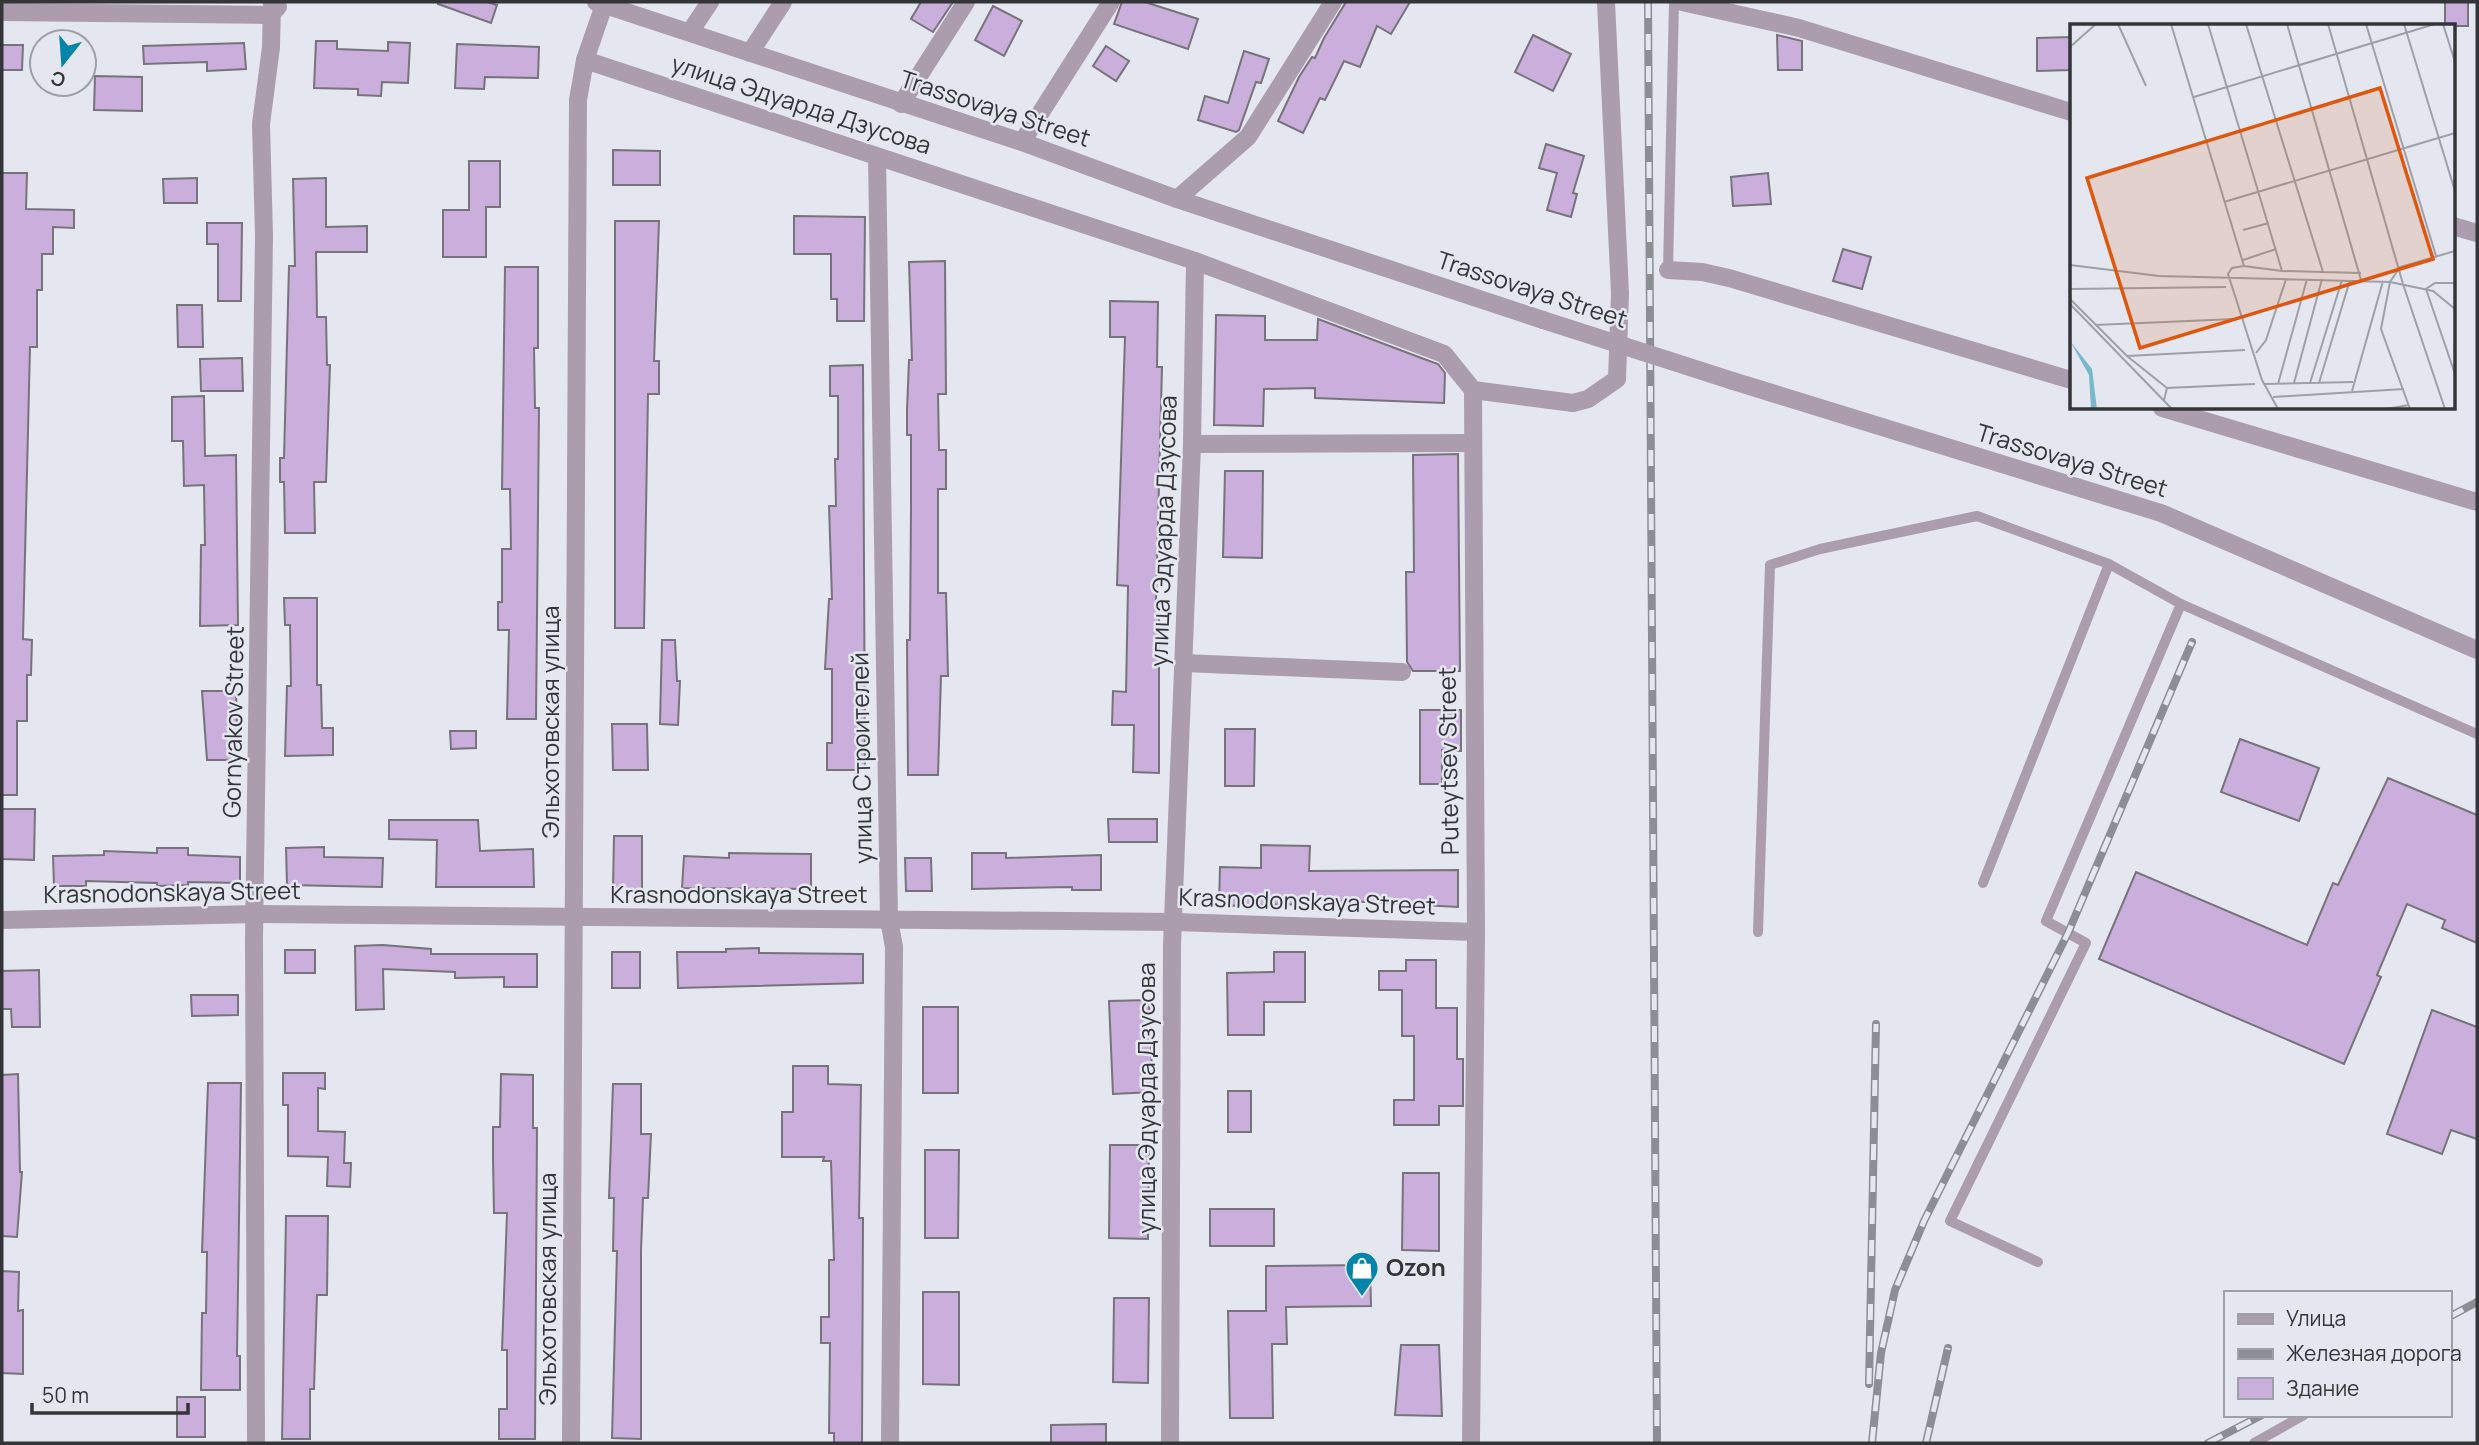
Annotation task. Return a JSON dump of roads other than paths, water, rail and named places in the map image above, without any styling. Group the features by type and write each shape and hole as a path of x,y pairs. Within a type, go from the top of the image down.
{"street":[{"path":"2,12 271,9 283,2"},
{"path":"690,32 710,2"},
{"path":"750,52 783,2"},
{"path":"901,104 966,2"},
{"path":"1022,142 1111,2"},
{"path":"1177,199 1248,137 1333,2"},
{"path":"1195,261 1444,354 1473,390 1552,403 1573,403 1588,399 1617,379 1620,293 1606,2"},
{"path":"1682,2 1799,28 2070,111"},
{"name":"Trassovaya Street","path":"600,3 1022,142 1177,199 1543,320 2161,513 2477,650"},
{"name":"Эльхотовская улица","path":"571,1443 578,100 600,3"},
{"name":"Gornyakov Street","path":"256,1443 254,939 257,914 264,236 261,124 271,47 271,9"},
{"name":"улица Эдуарда Дзусова","path":"585,60 1195,261 1192,444 1172,945 1170,1443"},
{"name":"улица Строителей","path":"877,157 889,920 894,947 890,1443"},
{"path":"2454,226 2477,233"},
{"path":"1668,270 1702,272 1729,278 2070,380"},
{"name":"Puteytsev Street","path":"1471,1443 1476,932 1473,390"},
{"path":"2169,410 2477,502"},
{"path":"1192,444 1473,443"},
{"path":"1184,663 1402,673"},
{"name":"Krasnodonskaya Street","path":"2,920 257,914 575,919 1175,922 1476,932"}],"lane":[{"path":"1668,270 1674,2"},
{"path":"1758,932 1770,565 1820,549 1977,516 2109,564 2181,604 2477,734"},
{"path":"1983,883 2109,564"},
{"path":"2038,1262 1950,1221 2086,943 2046,921 2181,604"},
{"path":"2254,1443 2300,1417"}],"railway":[{"path":"1648,2 1657,1443"},
{"path":"1872,1443 1881,1353 1895,1290 1924,1221 2068,933 2192,642"},
{"path":"1869,1384 1876,1024"},
{"path":"2451,1316 2477,1302"},
{"path":"1926,1443 1948,1348"},
{"path":"2208,1443 2258,1417"}],"place":[{"name":"Ozon","path":"1362,1298"}]}
